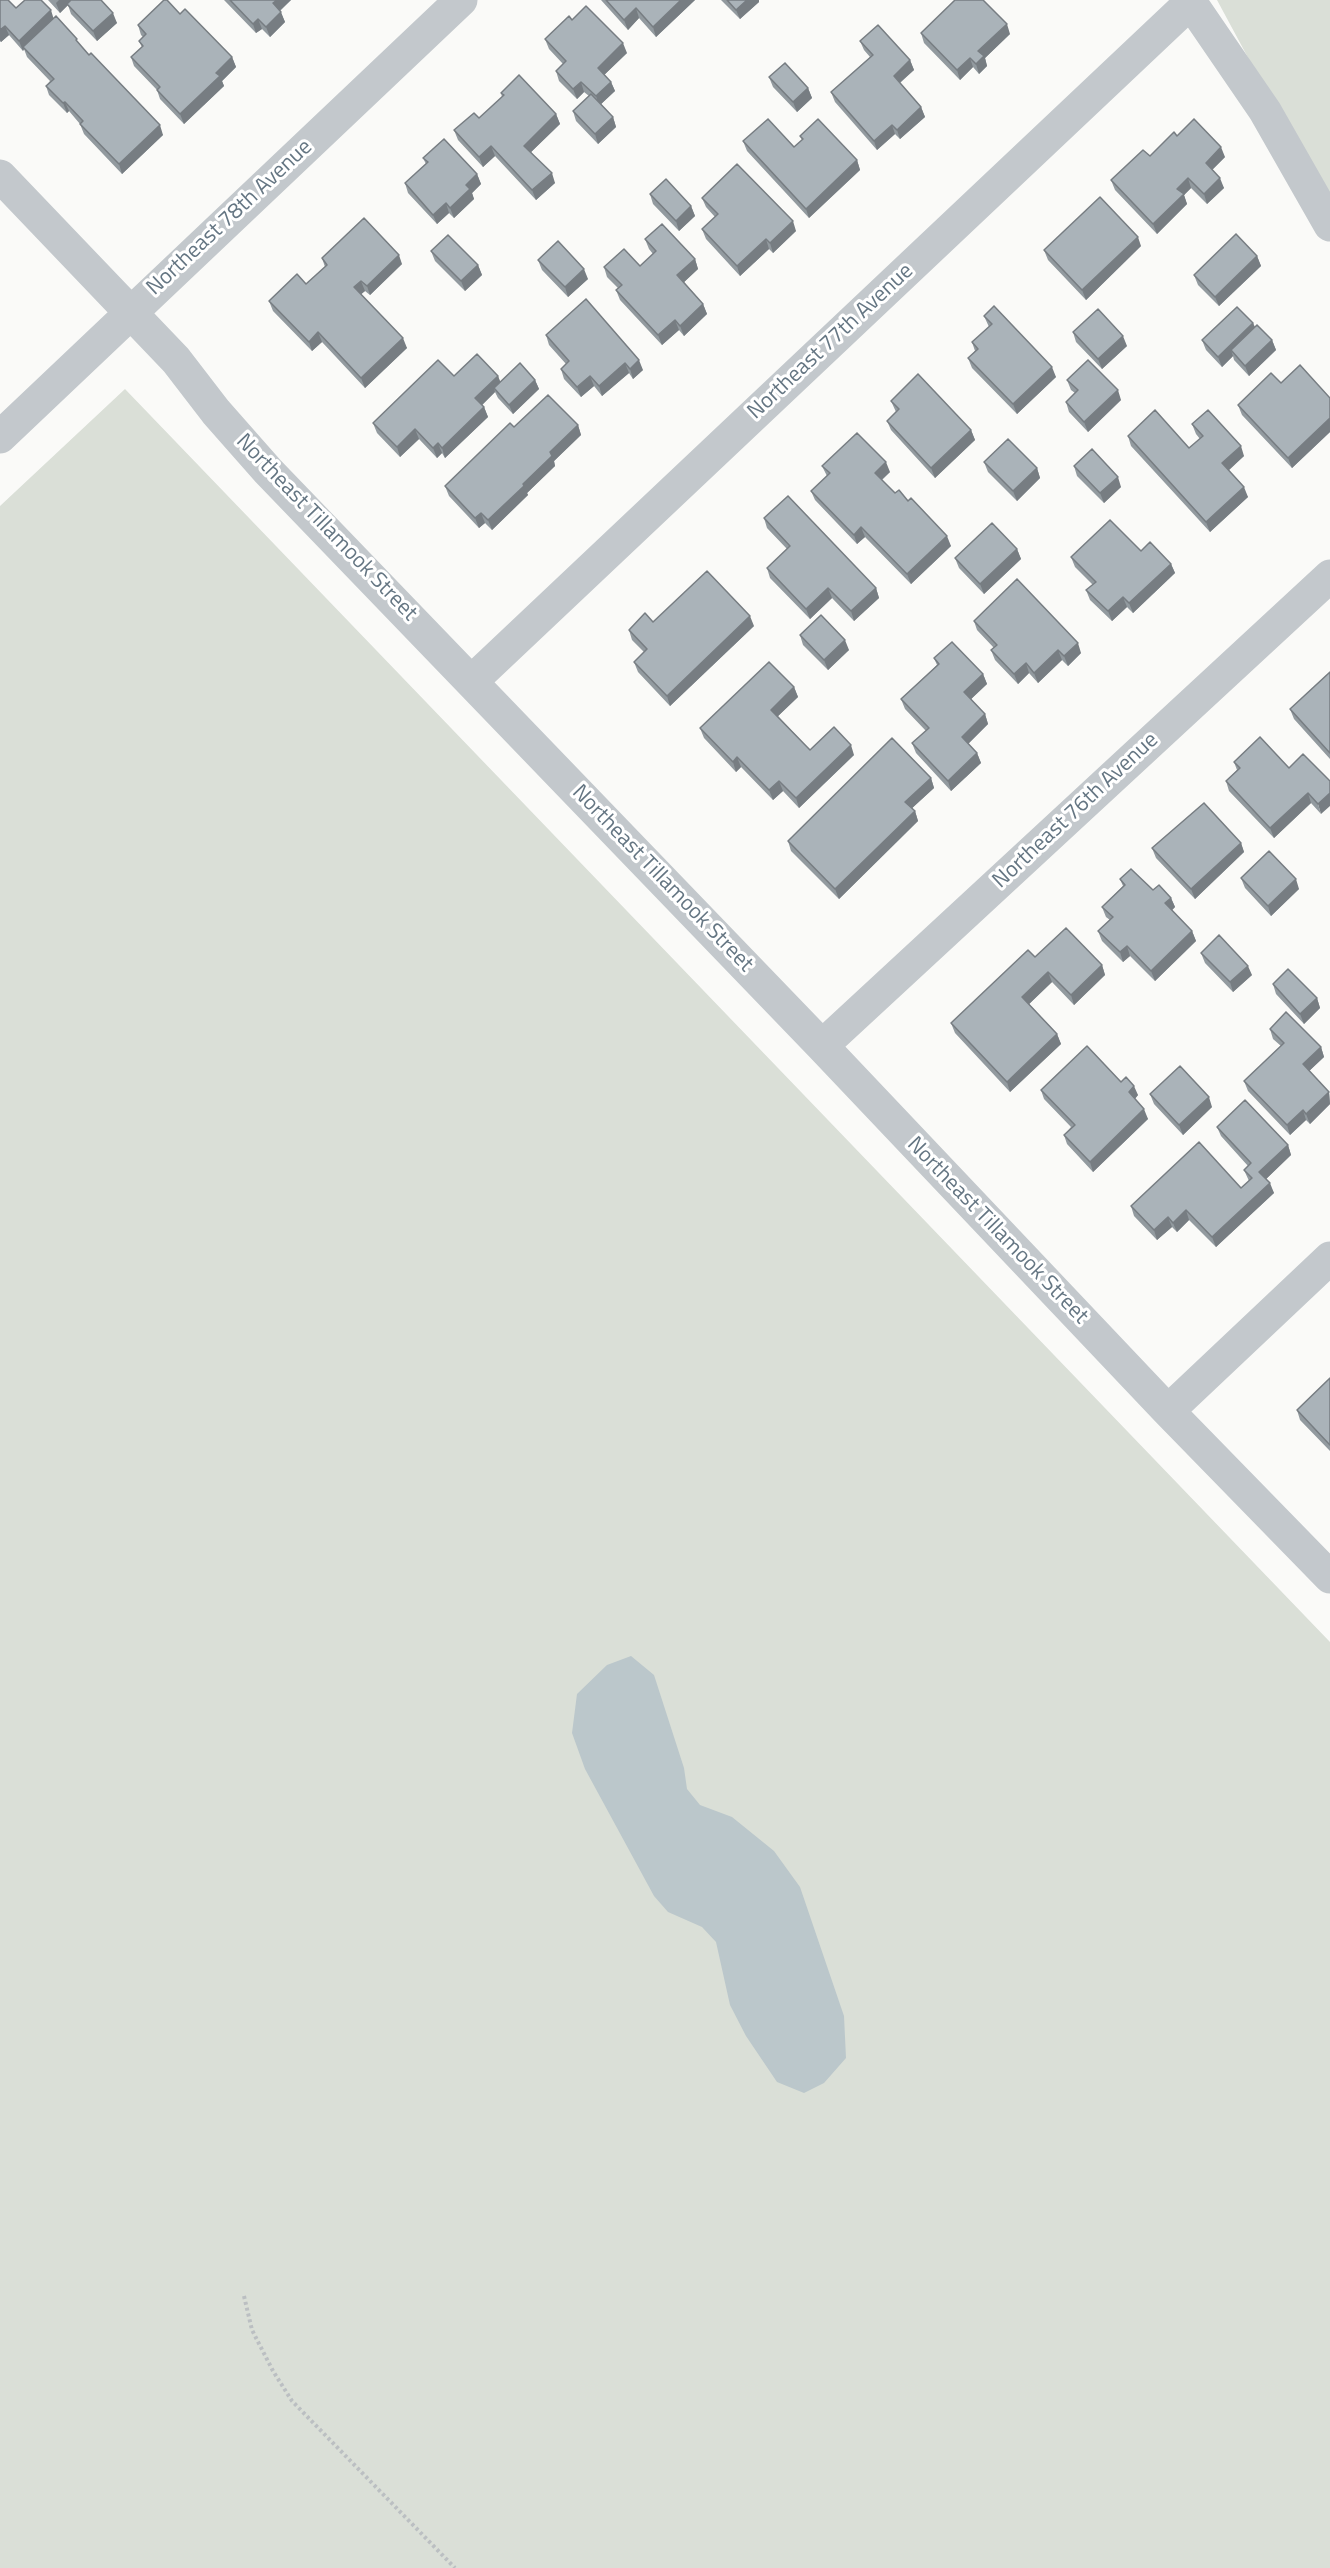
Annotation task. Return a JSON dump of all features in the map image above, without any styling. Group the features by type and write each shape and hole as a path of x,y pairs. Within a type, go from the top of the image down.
{"street":[{"name":"Northeast 78th Avenue","path":"0,437 461,0"},
{"path":"1190,2 1265,111 1330,225"},
{"name":"Northeast 77th Avenue","path":"472,681 1190,2"},
{"name":"Northeast Tillamook Street","path":"0,176 176,360 216,412 268,471 822,1046 1168,1411 1330,1577"},
{"name":"Northeast 76th Avenue","path":"822,1046 1330,576"},
{"path":"1168,1411 1330,1258"}],"path":[{"path":"244,2296 252,2330 273,2371 292,2401 455,2568"}],"shaded area":[{"path":"1217,0 1330,0 1330,210"},
{"path":"125,389 1330,1642 1330,2568 0,2568 0,506"},
{"path":"631,1656 654,1675 684,1768 687,1789 700,1805 732,1817 774,1851 800,1887 844,2016 846,2058 824,2083 804,2093 777,2082 746,2036 730,2005 716,1942 702,1927 668,1912 654,1896 585,1769 572,1733 577,1694 607,1665"}],"building":[{"path":"0,0 8,0 16,8 25,0 41,0 51,10 19,41 5,26 0,30"},
{"path":"71,0 101,0 113,13 93,31 67,4"},
{"path":"164,0 167,0 180,14 185,9 232,57 216,73 220,76 180,114 157,90 160,87 131,57 143,46 139,41 146,34 138,25"},
{"path":"230,0 277,0 273,3 281,12 266,27 258,19 253,24"},
{"path":"606,0 681,0 653,27 636,8 624,20"},
{"path":"727,0 747,0 736,10"},
{"path":"955,0 983,0 1007,24 978,51 984,56 976,64 970,58 957,70 921,33"},
{"path":"586,6 623,43 598,68 611,82 596,96 581,82 573,89 556,71 566,61 545,39 569,16 572,20"},
{"path":"56,16 89,55 91,53 160,125 119,164 80,124 83,121 46,86 54,79 23,47"},
{"path":"878,25 910,60 894,76 921,107 897,130 892,125 874,141 831,92 873,55 860,41"},
{"path":"785,63 808,88 793,102 769,77"},
{"path":"519,75 556,114 524,146 552,173 532,190 491,146 479,157 454,130 474,113 479,118 504,95 501,93"},
{"path":"591,94 613,117 595,134 573,111"},
{"path":"768,119 794,147 803,139 800,136 818,119 857,160 806,209 743,141"},
{"path":"1194,119 1221,147 1206,163 1220,178 1204,194 1188,178 1177,189 1184,194 1153,224 1111,180 1143,150 1150,156 1174,132 1177,136"},
{"path":"444,139 477,174 466,185 470,189 450,208 446,203 433,215 405,183 428,162 423,158"},
{"path":"737,164 793,221 770,243 766,239 737,266 702,229 718,214 702,198"},
{"path":"666,179 691,206 676,221 650,194"},
{"path":"1100,197 1138,237 1082,290 1044,250"},
{"path":"364,218 399,255 367,286 361,281 354,287 403,338 361,378 318,332 309,342 269,301 297,274 306,284 327,265 322,258"},
{"path":"662,224 695,259 677,275 703,304 680,326 675,320 658,335 616,290 622,285 604,267 624,249 640,266 656,251 645,239"},
{"path":"1236,234 1257,256 1215,297 1194,275"},
{"path":"448,235 478,265 461,281 431,251"},
{"path":"558,241 584,269 565,287 538,260"},
{"path":"586,299 639,360 630,369 625,363 599,386 590,376 577,387 561,369 569,361 546,335"},
{"path":"994,306 1052,367 1013,404 968,358 978,349 972,342 992,324 984,316"},
{"path":"1237,307 1253,323 1218,357 1202,340"},
{"path":"1098,309 1123,336 1098,359 1073,332"},
{"path":"1257,325 1272,340 1245,366 1231,350"},
{"path":"477,354 498,376 475,398 484,407 442,448 438,443 433,448 415,429 397,447 373,423 438,360 454,376"},
{"path":"1088,360 1118,390 1084,422 1066,402 1078,390 1067,380"},
{"path":"520,363 535,380 509,405 494,388"},
{"path":"1300,365 1330,398 1330,418 1288,458 1238,405 1271,373 1281,383"},
{"path":"918,374 971,430 931,468 887,421 899,409 891,401"},
{"path":"548,395 578,425 550,452 552,456 523,484 524,486 488,520 481,513 475,518 445,486 510,423 514,427"},
{"path":"1155,410 1189,448 1203,436 1192,424 1208,410 1241,446 1222,463 1244,487 1206,522 1128,436"},
{"path":"857,433 886,462 875,473 895,493 899,490 908,501 911,498 947,536 907,574 861,527 854,535 811,491 830,473 822,466"},
{"path":"1008,439 1037,468 1013,491 984,462"},
{"path":"1092,449 1118,477 1100,493 1074,466"},
{"path":"788,496 876,588 851,611 828,588 806,609 767,568 790,546 764,518"},
{"path":"1110,520 1141,551 1150,542 1171,564 1129,603 1123,597 1108,611 1086,590 1096,582 1071,557"},
{"path":"992,523 1017,549 980,584 955,558"},
{"path":"707,571 750,616 667,696 634,662 647,649 629,630 645,613 653,622"},
{"path":"1017,579 1078,643 1064,656 1058,650 1034,673 1026,663 1014,674 991,650 997,645 974,621"},
{"path":"821,615 845,640 824,660 800,635"},
{"path":"952,642 983,674 964,692 985,714 962,737 977,753 948,781 912,743 929,728 901,699 939,664 934,658"},
{"path":"769,662 794,687 771,710 810,750 834,727 851,745 796,798 779,781 769,790 737,757 733,762 700,728"},
{"path":"1330,672 1330,753 1290,709"},
{"path":"1260,737 1289,768 1303,754 1330,781 1330,793 1318,804 1308,793 1270,828 1226,781 1240,768 1234,762"},
{"path":"892,738 931,778 905,802 915,811 835,889 788,841"},
{"path":"1204,803 1241,843 1191,889 1152,848"},
{"path":"1269,851 1296,879 1268,906 1241,878"},
{"path":"1131,869 1153,890 1159,885 1171,898 1165,903 1192,931 1151,971 1127,946 1120,952 1098,931 1113,917 1102,907 1125,885 1120,879"},
{"path":"1066,928 1102,965 1071,995 1048,972 1022,997 1057,1034 1007,1082 951,1023 1028,950 1035,957"},
{"path":"1219,935 1248,966 1230,982 1201,953"},
{"path":"1288,969 1317,998 1300,1014 1273,984"},
{"path":"1286,1012 1321,1047 1303,1064 1329,1092 1306,1114 1303,1110 1287,1125 1244,1081 1284,1043 1270,1029"},
{"path":"1087,1046 1121,1082 1126,1077 1134,1086 1129,1092 1144,1109 1090,1162 1064,1135 1075,1125 1041,1090"},
{"path":"1180,1066 1209,1097 1179,1125 1150,1094"},
{"path":"1245,1100 1288,1145 1259,1172 1270,1183 1212,1237 1186,1210 1173,1223 1168,1217 1154,1230 1131,1206 1199,1142 1241,1188 1252,1178 1244,1170 1251,1163 1217,1127"},
{"path":"1330,1378 1330,1445 1297,1410"}]}
